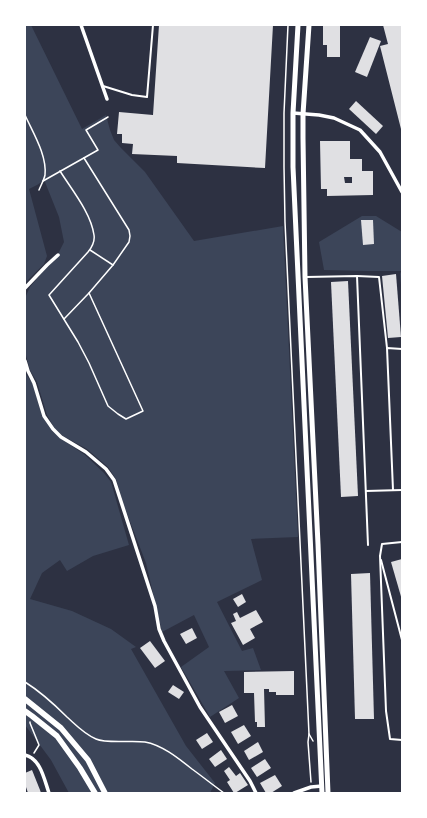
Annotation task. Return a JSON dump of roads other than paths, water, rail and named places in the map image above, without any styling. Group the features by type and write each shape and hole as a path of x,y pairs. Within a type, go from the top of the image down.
{"main road":[{"path":"298,25 293,114 293,167 322,793"},
{"path":"309,25 303,114 304,277 318,544 328,793"},
{"path":"25,699 61,728 88,760 105,793"},
{"path":"25,711 56,736 80,768 95,793"}],"street":[{"path":"81,25 107,99"},
{"path":"293,114 319,115 334,118 360,130 380,152 402,192"},
{"path":"25,288 58,255"},
{"path":"25,361 27,370 34,383 44,416 53,429 61,437 86,452 106,469 114,480 155,606 159,629 164,641 200,707 250,781 256,793"},
{"path":"25,755 34,759 38,764 49,793"},
{"path":"294,793 305,791 311,787 322,786"}],"lane":[{"path":"103,86 132,95 148,97 153,25"},
{"path":"356,276 368,545"},
{"path":"304,277 379,277 387,348 393,490"},
{"path":"387,348 402,349"},
{"path":"366,491 402,490"},
{"path":"402,542 382,544 380,556 386,711 390,739 402,740"},
{"path":"380,556 402,640"}]}
